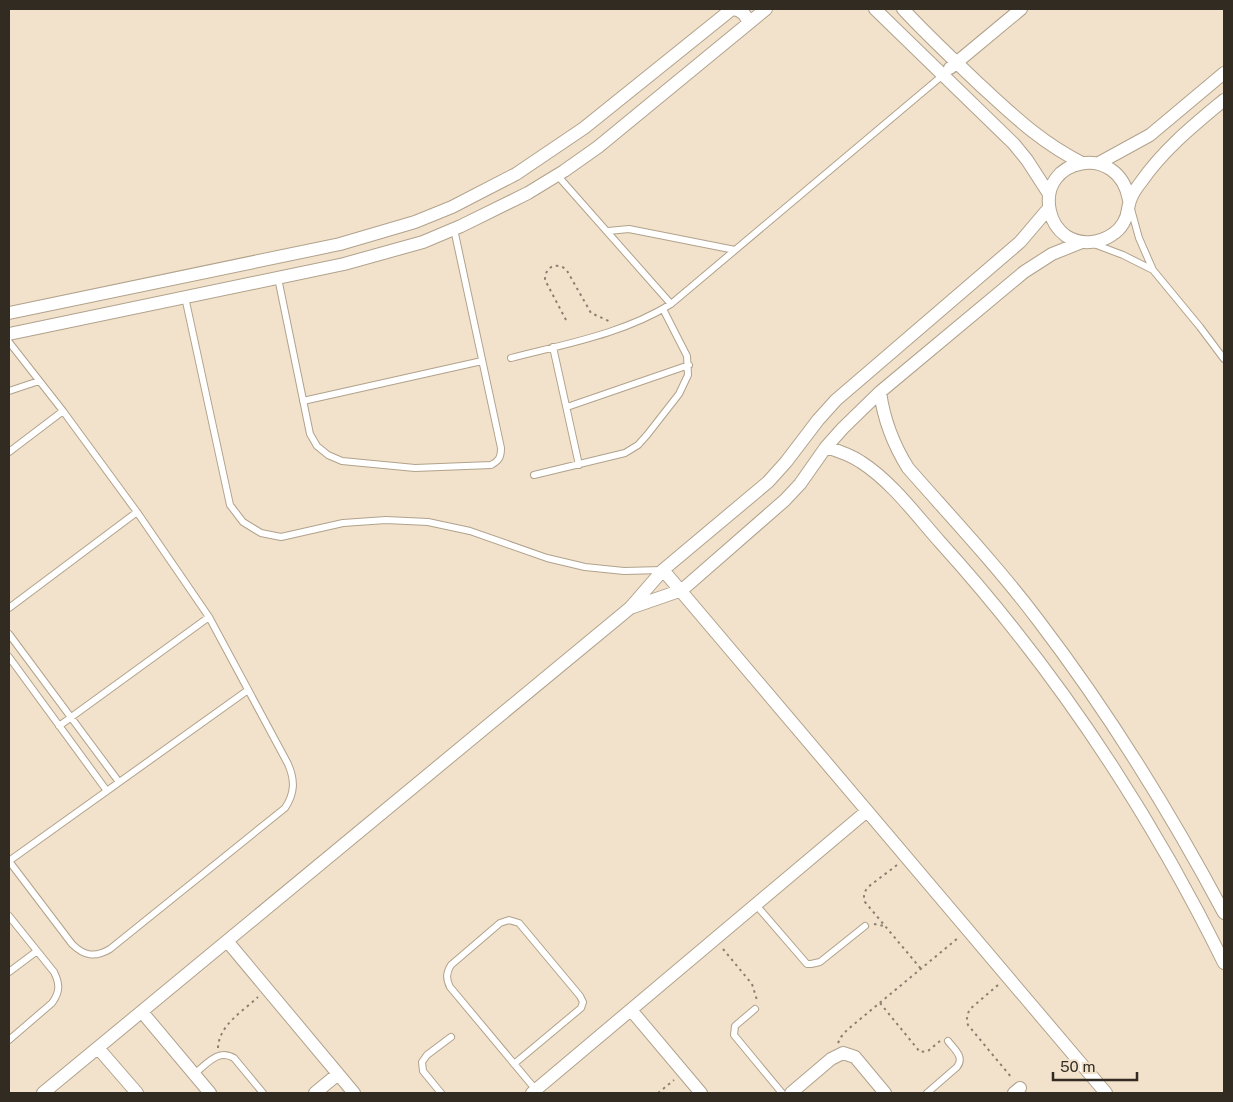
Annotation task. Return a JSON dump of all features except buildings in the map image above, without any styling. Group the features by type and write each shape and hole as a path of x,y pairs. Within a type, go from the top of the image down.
{"street":[{"path":"9,314 340,244 396,228 452,207 516,174 584,128 733,9 742,11 748,24"},
{"path":"9,334 344,264 415,244 458,228 528,193 598,147 766,9"},
{"path":"875,9 1014,144 1031,165 1049,194"},
{"path":"902,9 1028,129 1057,150 1082,162 1099,163 1107,166 1120,177 1125,184 1129,202"},
{"path":"943,75 956,62 1021,9"},
{"path":"1099,163 1150,134 1224,73"},
{"path":"630,608 682,590 785,500 800,484 826,447 855,415 1024,272 1052,254 1086,242 1107,238 1120,227 1125,220 1129,202 1165,151 1224,100"},
{"path":"584,128 598,147"},
{"path":"542,157 558,175"},
{"path":"1082,162 1065,170 1058,176 1049,194 1049,208 1051,216 1066,236 1086,242"},
{"path":"452,207 458,228"},
{"path":"43,1093 630,608 663,570 768,482 836,400 1020,242 1049,208"},
{"path":"340,244 344,264"},
{"path":"128,288 132,308"},
{"path":"880,392 888,432 908,468 1037,618 1096,698 1150,781 1191,850 1224,913"},
{"path":"826,447 844,453 875,471 955,558 1017,632 1076,711 1131,793 1172,862 1224,963"},
{"path":"663,570 682,590 1106,1093"},
{"path":"1131,793 1150,781"},
{"path":"534,1091 867,811"},
{"path":"227,941 354,1093"},
{"path":"631,1010 701,1093"},
{"path":"142,1012 210,1093"},
{"path":"98,1048 137,1093"},
{"path":"791,1093 836,1055 849,1054 855,1057 884,1093"},
{"path":"315,1093 338,1074"}],"lane":[{"path":"511,358 609,332 671,304 943,75"},
{"path":"558,175 671,304"},
{"path":"1129,202 1139,238 1153,270 1224,359"},
{"path":"278,278 310,434 317,446 328,455 342,460 415,468 491,465 498,462 501,455 458,228"},
{"path":"608,231 629,230 735,250"},
{"path":"1086,242 1123,255 1153,270"},
{"path":"185,296 230,505 243,522 260,533 281,537 343,524 386,520 428,522 470,531 546,558 585,567 624,571 663,570"},
{"path":"534,475 625,454 638,445 682,389 688,375 688,356 663,309"},
{"path":"9,342 137,512 209,618 248,690 293,775 294,786 291,798 285,808 110,949 100,954 89,955 79,952 9,861 248,690"},
{"path":"553,347 579,465"},
{"path":"303,401 482,361"},
{"path":"567,407 689,365"},
{"path":"9,391 39,381"},
{"path":"9,452 63,412"},
{"path":"9,608 137,512"},
{"path":"59,726 209,618"},
{"path":"9,634 119,782"},
{"path":"9,657 107,791"},
{"path":"756,905 807,964 820,962 865,926"},
{"path":"9,916 58,979 59,988 57,996 52,1003 9,1040"},
{"path":"514,1064 582,1008 583,1002 519,923 509,920 500,923 451,965 446,976 450,987 534,1091"},
{"path":"9,972 37,951"},
{"path":"755,1009 736,1026 734,1035 782,1093"},
{"path":"441,1093 423,1071 422,1062 427,1055 451,1036"},
{"path":"927,1093 957,1067 960,1062 959,1056 948,1041"},
{"path":"194,1074 219,1055 229,1055 234,1058 263,1093"}],"path":[{"path":"566,320 545,280 548,268 554,265 561,265 566,269 591,312 622,327"},
{"path":"906,857 868,888 864,894 865,902 921,969"},
{"path":"865,926 876,923 886,927"},
{"path":"836,1055 841,1036 968,930"},
{"path":"715,939 752,984 758,1000 755,1009"},
{"path":"1007,976 970,1009 967,1020 968,1025 1017,1090"},
{"path":"219,1055 218,1041 223,1028 267,989"},
{"path":"880,1003 920,1052 928,1051 940,1041 948,1041"},
{"path":"658,1093 683,1072"}]}
